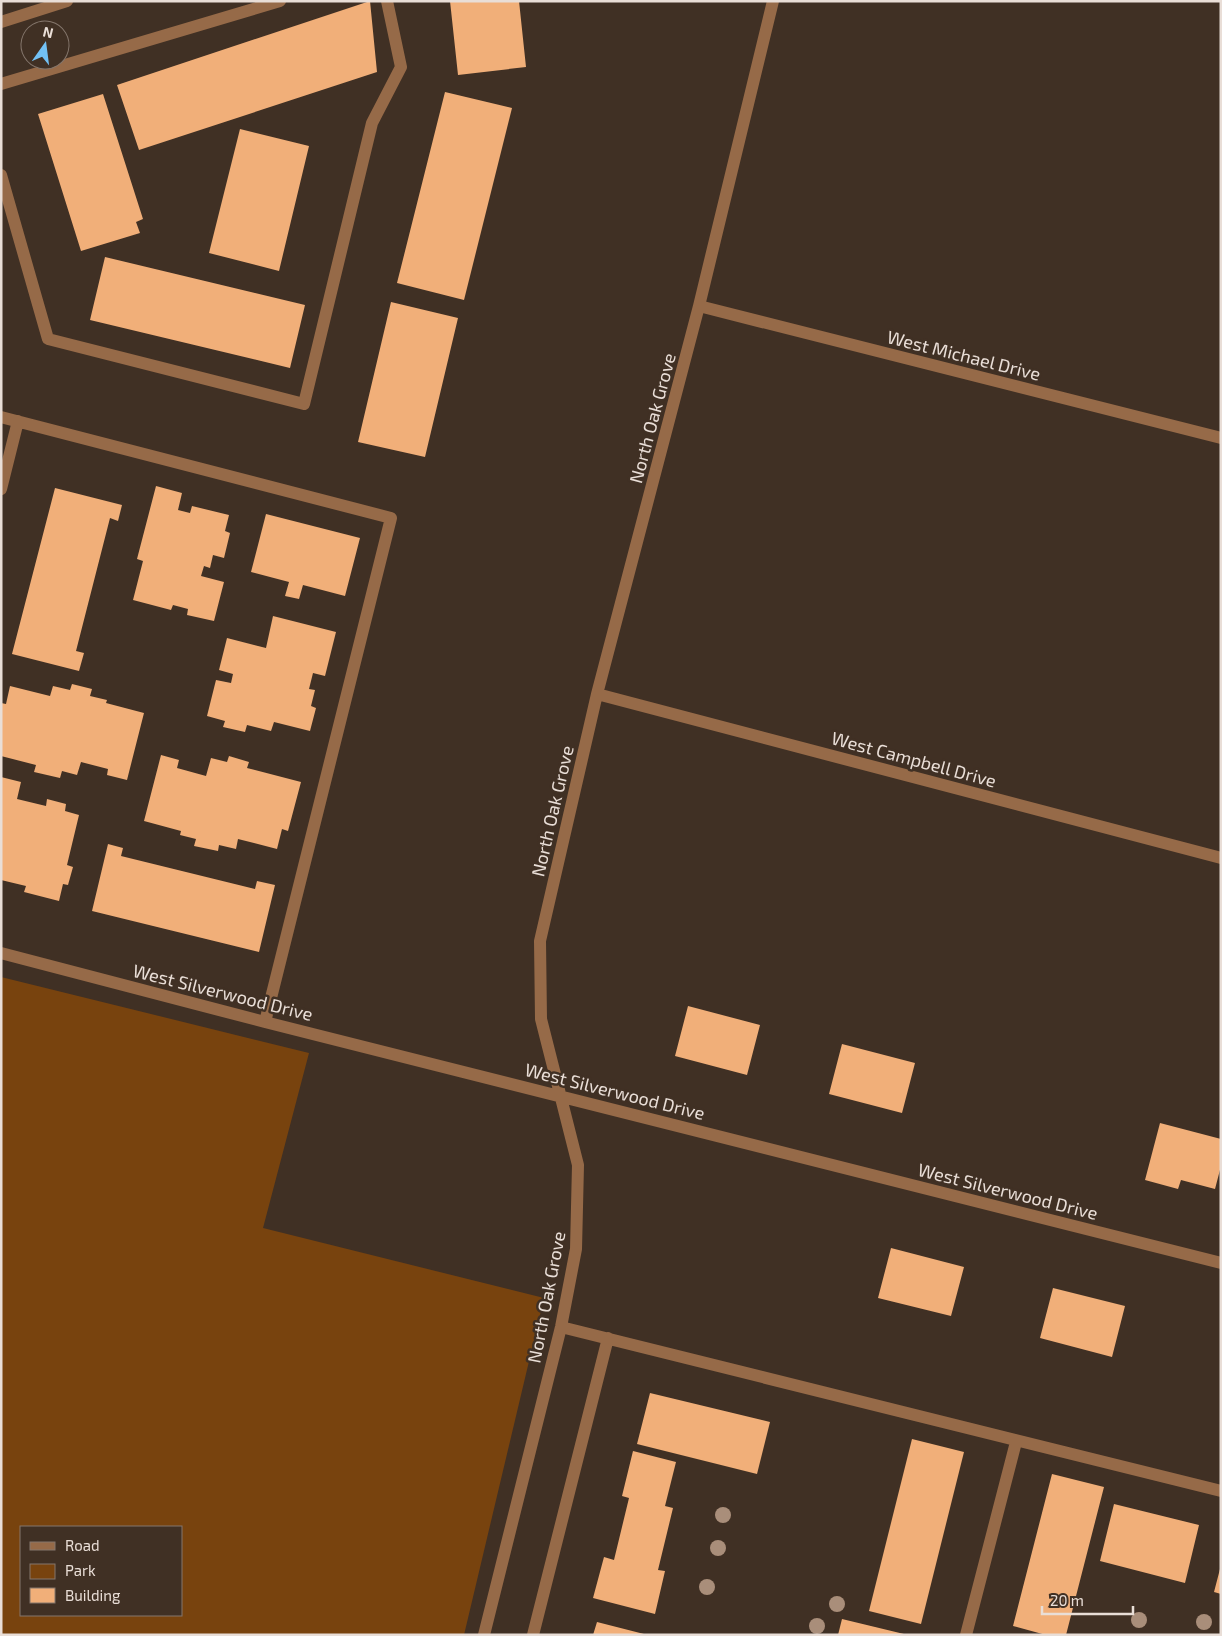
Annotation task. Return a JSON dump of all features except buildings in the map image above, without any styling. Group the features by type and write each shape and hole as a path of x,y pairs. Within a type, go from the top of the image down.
{"street":[{"path":"1,22 67,1"},
{"path":"1,84 280,1"},
{"path":"1,175 48,340 304,404 372,123 401,67 387,1"},
{"name":"North Oak Grove","path":"484,1635 561,1327 576,1249 578,1165 541,1019 540,941 598,694 699,306 773,1"},
{"name":"West Michael Drive","path":"699,306 1221,438"},
{"path":"1,417 392,518 265,1022"},
{"path":"1,489 18,421"},
{"name":"West Campbell Drive","path":"598,694 1221,858"},
{"name":"West Silverwood Drive","path":"1,953 265,1022 561,1095 1221,1263"},
{"path":"561,1327 1221,1492"},
{"path":"533,1635 608,1338"},
{"path":"966,1635 1016,1442"}],"green space":[{"path":"1,977 309,1053 263,1228 544,1298 464,1635 1,1635"}]}
